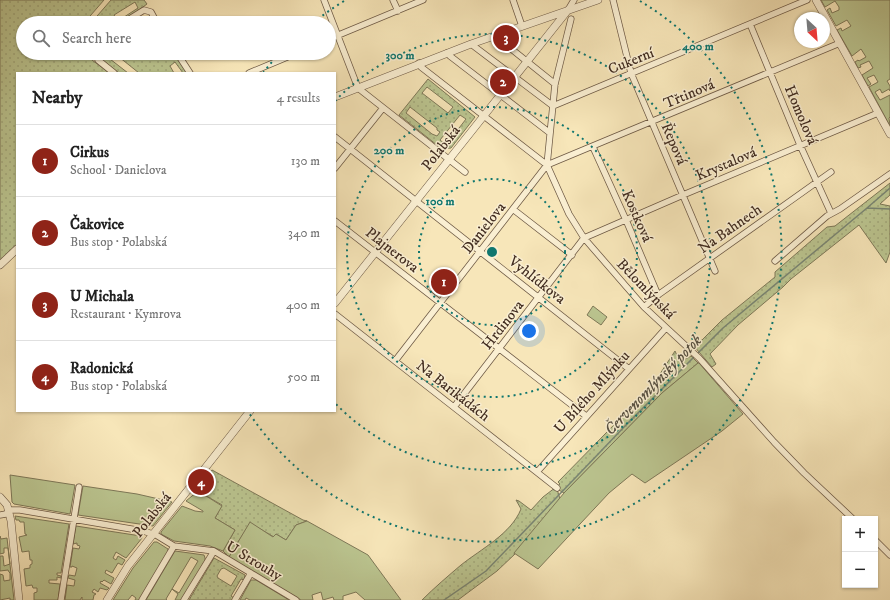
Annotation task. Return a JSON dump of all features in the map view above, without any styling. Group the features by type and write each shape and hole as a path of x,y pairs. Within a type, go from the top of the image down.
{"street":[{"path":"324,0 330,16"},
{"path":"393,0 398,11"},
{"path":"338,36 423,0"},
{"path":"513,0 522,26"},
{"path":"568,10 574,0"},
{"path":"336,97 447,52 598,0"},
{"name":"Řepová","path":"613,0 632,74 715,271"},
{"name":"Cukerní","path":"553,106 807,0"},
{"path":"816,0 890,134"},
{"path":"134,16 144,10 151,12 153,16"},
{"name":"Polabská","path":"336,302 568,10"},
{"name":"Bělomlýnská","path":"572,19 555,84 547,166 569,214 584,238 644,307 699,358 774,442 804,473 850,516"},
{"name":"Homolová","path":"750,24 800,145 831,213"},
{"path":"336,31 358,88 465,172"},
{"path":"496,35 498,39 555,84"},
{"name":"Třtinová","path":"547,166 840,43"},
{"path":"471,44 553,106"},
{"path":"447,52 550,133"},
{"path":"98,60 113,72"},
{"path":"182,60 189,72"},
{"path":"251,72 280,60"},
{"path":"419,63 421,67 547,166"},
{"path":"336,167 382,108"},
{"name":"Krystalová","path":"584,238 878,113"},
{"name":"Vyhlídkova","path":"336,138 629,369"},
{"name":"Kostková","path":"593,147 658,295"},
{"name":"Danielova","path":"395,361 547,166"},
{"name":"Na Bahnech","path":"644,307 709,258 831,172"},
{"path":"775,261 831,213 840,209 890,174"},
{"path":"514,210 572,255"},
{"name":"Plajnerova","path":"336,221 586,416"},
{"name":"Hrdinova","path":"454,407 584,238"},
{"path":"0,265 16,250"},
{"name":"Na Barikádách","path":"336,315 557,488"},
{"name":"U Bílého Mlýnku","path":"537,472 666,328"},
{"name":"Polabská","path":"108,600 128,566 249,412"},
{"path":"61,600 79,487"},
{"path":"0,497 7,505 9,510 14,539 19,600"},
{"path":"0,515 6,514 9,510"},
{"name":"U Strouhy","path":"9,510 20,510 73,518 143,531 153,534 174,546 214,551 296,600"},
{"path":"878,543 890,555"},
{"path":"142,600 174,546"},
{"path":"184,600 214,551"},
{"path":"235,600 251,573"}],"green space":[{"path":"0,0 104,0 90,16 16,16 16,60 92,60 108,72 16,72 16,245 0,260"},
{"path":"111,0 144,0 147,4 131,16 126,16 138,8 135,2 114,15 115,16 97,16"},
{"path":"821,0 890,0 890,79 887,81 890,86 890,91 889,89 882,93 880,89 875,92 880,100 890,95 890,126 869,87 878,82 874,75 867,78 871,84 868,86 862,75 873,68 869,61 860,65 861,67 858,68 855,62 866,57 861,49 852,56 837,30 841,28 842,31 851,26 847,20 836,26 830,15 830,12 827,10 830,8 832,13 839,10 839,7 835,1 825,7"},
{"path":"103,60 111,60 127,72 118,72"},
{"path":"123,60 179,60 186,72 182,72 175,62 170,66 173,72 138,72"},
{"path":"428,79 475,117 451,148 442,149 399,115","holes":["427,87 453,107 448,113 422,93","410,107 440,132 437,136 432,134 406,113","460,115 466,119 446,145 440,140"]},
{"path":"890,183 890,195 880,204 890,206 890,252 886,263 859,225 791,279 738,325 710,354 716,364 712,367 693,345 702,340 722,320 775,277 775,272 827,227 835,226"},
{"path":"593,306 607,317 601,325 587,315"},
{"path":"675,351 680,362 691,356 698,363 662,393 564,493 557,489 560,499 515,554 497,571 458,600 422,600 461,565 495,540 510,526 521,509 516,500 531,510 543,497 560,484 558,482 652,386"},
{"path":"698,363 743,414 722,431 645,483 632,474 609,493 538,569 514,553 564,493 662,393"},
{"path":"212,470 307,521 296,525 286,540 276,534 274,537 250,523 229,557 223,551 235,530 215,518 222,505 198,491"},
{"path":"10,475 75,485 70,514 14,504 12,502"},
{"path":"83,486 137,494 172,502 153,526 78,515"},
{"path":"198,491 222,506 215,518 235,530 223,551 210,546 174,541 161,534 182,506 195,511 203,512 186,501"},
{"path":"15,516 69,524 61,573 57,573 57,575 61,576 61,578 57,577 57,580 49,580 49,583 60,584 58,600 34,600 34,593 37,592 37,588 33,588 32,585 26,586 24,569 30,568 32,560 30,560 29,551 22,552 19,537 27,535 25,534 24,522 16,520"},
{"path":"307,521 368,555 401,600 365,600 356,592 343,596 343,600 334,600 333,597 323,600 321,592 312,595 313,600 301,600 229,557 250,522 273,537 276,534 286,540 296,525"},
{"path":"76,526 141,536 142,538 126,558 116,552 113,558 116,560 118,556 125,560 122,565 118,563 112,573 106,570 105,573 114,578 111,584 104,580 102,582 101,581 100,583 109,588 107,590 100,588 98,592 94,589 92,592 96,594 94,595 93,600 82,600 82,597 80,600 65,600 67,585 74,586 75,580 68,578 69,575 75,576 77,568 72,566 70,567 73,548 79,549 80,546 77,545 77,543 73,544"},
{"path":"0,536 1,539 7,538 8,548 4,548 4,553 0,554"},
{"path":"154,542 157,542 168,549 168,552 140,600 135,600 136,598 132,595 128,600 113,600 133,568"},
{"path":"175,551 204,555 205,561 182,600 175,600 178,594 172,589 166,599 167,600 146,600","holes":["191,557 198,561 179,593 172,589"]},
{"path":"0,556 3,556 4,566 10,564 14,600 10,600 10,598 0,600 0,574 3,575 4,581 10,580 10,573 8,570 0,571"},
{"path":"214,558 245,575 244,580 241,579 231,596 234,598 232,600 189,600","holes":["224,568 237,576 231,586 217,576 221,569"]},
{"path":"251,580 256,580 289,600 250,600 246,598 245,600 240,600"}],"waterway":[{"path":"867,208 890,188"},
{"name":"Červenomlýnský potok","path":"444,600 486,571 625,426 723,328 867,208 890,209"}],"place":[{"name":"U Michala","path":"506,38"},
{"name":"Čakovice","path":"503,82"},
{"name":"Cirkus","path":"444,282"},
{"name":"Radonická","path":"201,482"}]}
